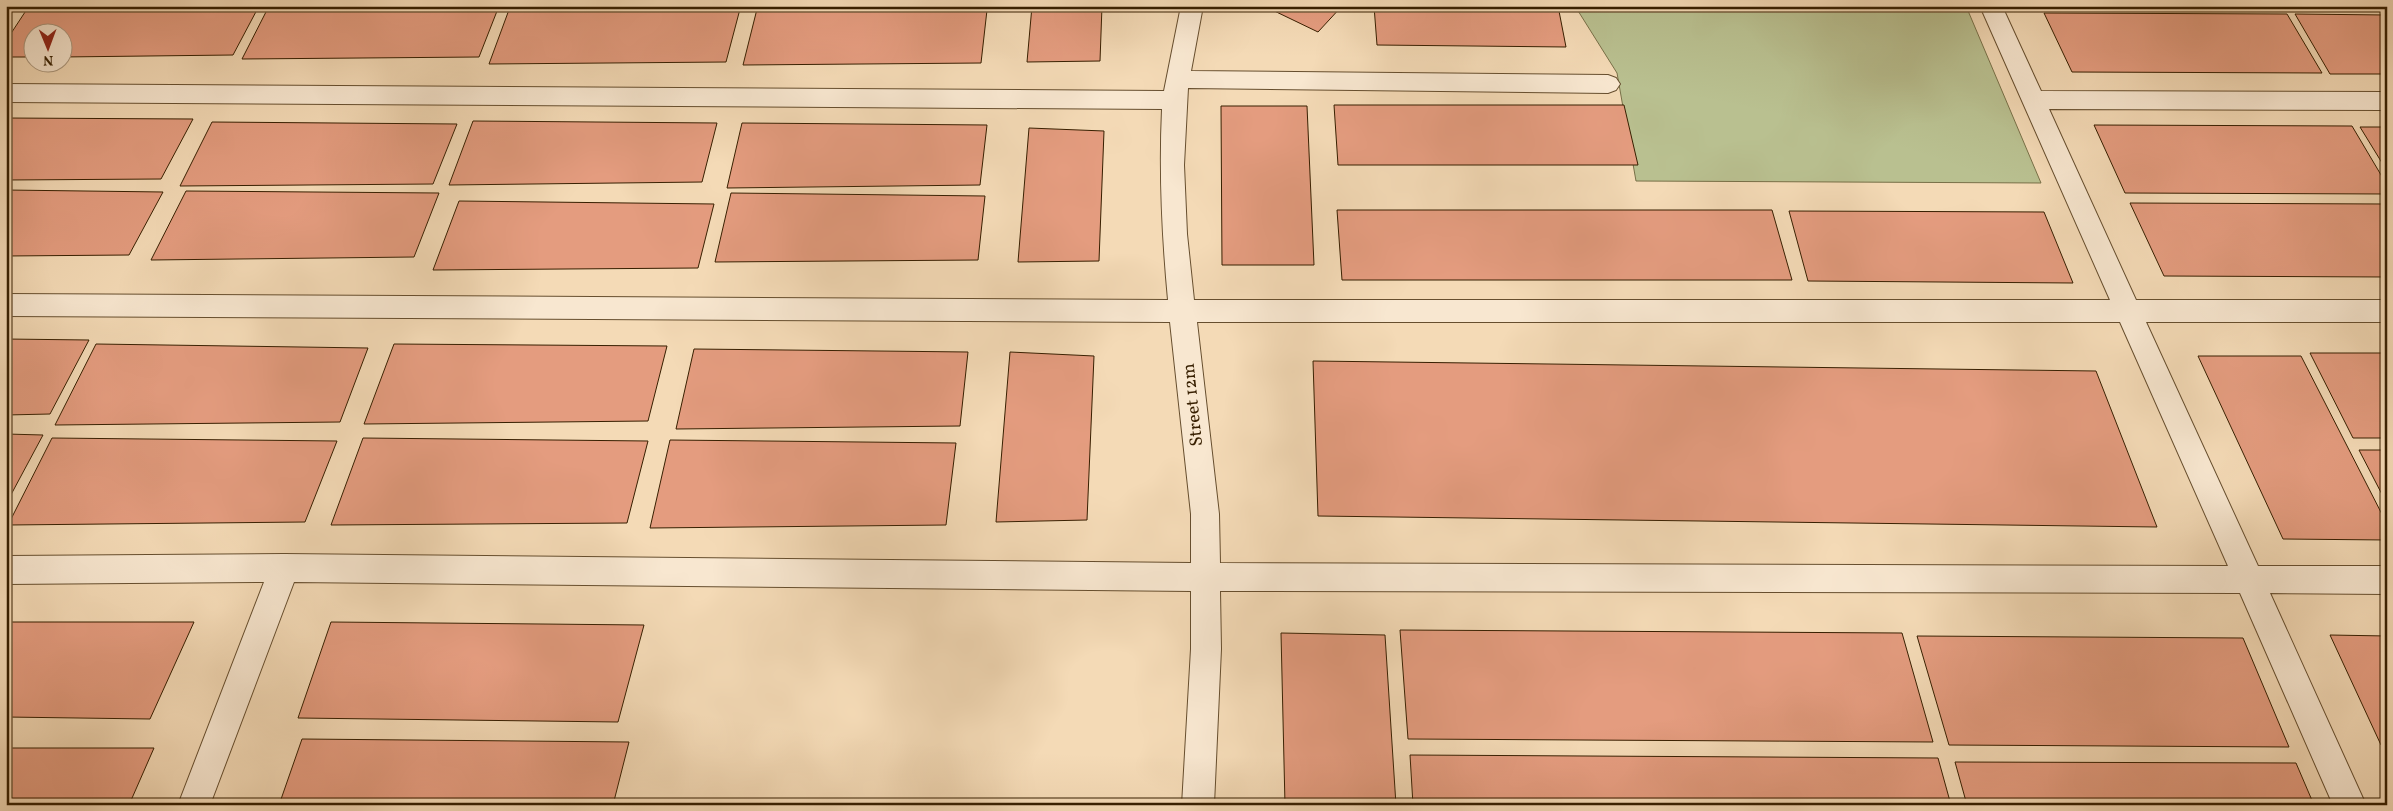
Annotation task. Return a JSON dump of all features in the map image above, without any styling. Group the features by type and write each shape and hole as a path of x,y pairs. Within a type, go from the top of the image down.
{"street":[{"name":"Street 12m","path":"1192,6 1176,90 1172,165 1174,234 1205,514 1206,648 1198,805"},
{"path":"1991,6 2350,805"},
{"path":"6,93 1176,90 1608,84"},
{"path":"2033,100 2387,101"},
{"path":"6,305 1182,312 2387,311"},
{"path":"6,570 284,568 1205,577 2387,580"},
{"path":"194,805 284,568"}],"green space":[{"path":"1575,6 1966,6 2041,183 1636,181 1617,73"}],"building":[{"path":"29,6 259,6 233,55 72,57 72,22 22,22 22,57 6,57 6,41"},
{"path":"269,6 499,6 479,57 242,59"},
{"path":"1032,6 1102,6 1100,61 1027,62"},
{"path":"1264,6 1342,6 1318,32"},
{"path":"1374,6 1558,6 1566,47 1377,45"},
{"path":"510,7 740,9 726,62 489,64"},
{"path":"757,9 987,10 981,63 743,65"},
{"path":"2044,13 2287,14 2322,73 2072,72"},
{"path":"2295,14 2387,15 2387,74 2330,74"},
{"path":"1334,105 1624,105 1638,165 1338,165"},
{"path":"1221,106 1307,106 1314,265 1222,265"},
{"path":"6,118 193,119 161,179 6,180"},
{"path":"473,121 717,123 702,182 449,185"},
{"path":"212,122 457,124 433,184 180,186"},
{"path":"742,123 987,125 980,185 727,188"},
{"path":"2094,125 2352,126 2387,185 2387,194 2125,193"},
{"path":"2360,127 2387,127 2387,171"},
{"path":"1029,128 1104,131 1099,261 1018,262"},
{"path":"6,190 163,192 129,255 6,256"},
{"path":"186,191 439,193 414,257 151,260"},
{"path":"731,193 985,196 978,260 715,262"},
{"path":"459,201 714,204 698,268 433,270"},
{"path":"2130,203 2387,204 2387,277 2164,276"},
{"path":"1337,210 1772,210 1792,280 1342,280"},
{"path":"1789,211 2044,212 2073,283 1808,281"},
{"path":"6,339 89,340 50,414 6,415"},
{"path":"96,344 368,348 340,422 55,425"},
{"path":"394,344 667,346 648,421 364,424"},
{"path":"694,349 968,352 960,426 676,429"},
{"path":"1010,352 1094,356 1087,520 996,522"},
{"path":"2310,353 2387,353 2387,438 2353,438"},
{"path":"2198,356 2301,356 2387,524 2387,540 2283,539"},
{"path":"1313,361 2096,371 2157,527 1318,516"},
{"path":"6,434 43,435 6,504"},
{"path":"52,438 337,441 305,522 8,525"},
{"path":"363,438 648,441 627,523 331,525"},
{"path":"670,440 956,443 946,525 650,528"},
{"path":"2359,450 2387,450 2387,504"},
{"path":"6,622 194,622 150,719 6,717"},
{"path":"331,622 644,625 618,722 298,718"},
{"path":"1400,630 1902,633 1933,742 1408,739"},
{"path":"1281,633 1385,635 1396,805 1285,805"},
{"path":"2330,635 2387,636 2387,745 2381,745"},
{"path":"1917,636 2243,638 2289,747 1949,745"},
{"path":"302,739 629,742 613,805 279,805"},
{"path":"6,748 154,748 129,805 6,805"},
{"path":"1410,755 1938,758 1951,805 1413,805"},
{"path":"1955,762 2296,763 2314,805 1967,805"}]}
